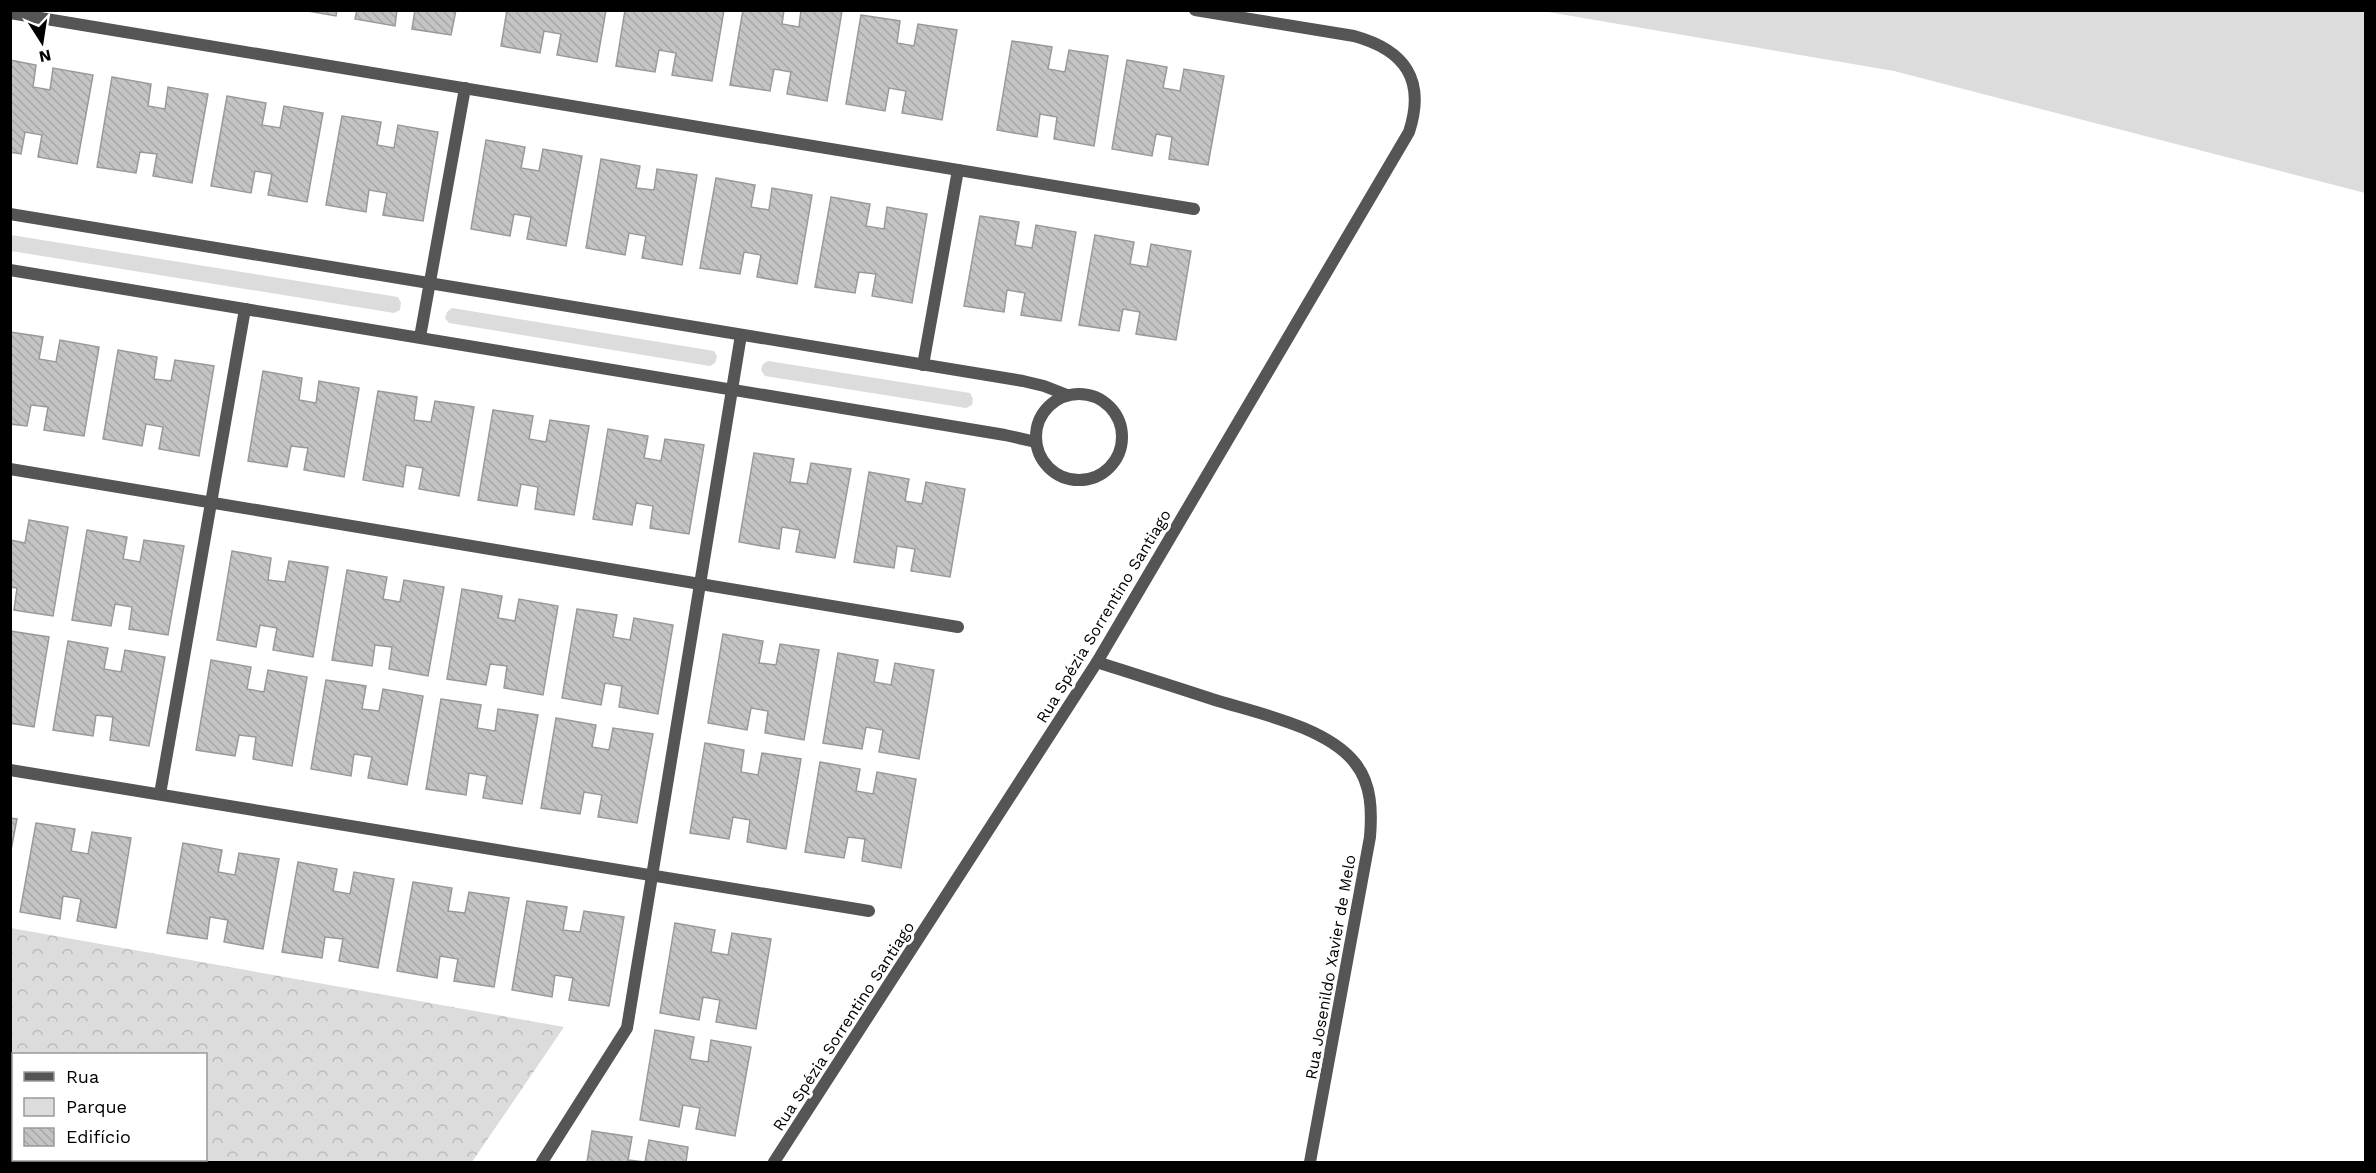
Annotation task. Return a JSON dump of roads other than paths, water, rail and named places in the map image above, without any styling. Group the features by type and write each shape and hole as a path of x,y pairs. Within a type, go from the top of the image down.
{"street":[{"name":"Rua Spézia Sorrentino Santiago","path":"774,1162 1097,663 1409,132 1416,106 1415,94 1407,69 1390,50 1376,42 1354,36 1195,10"},
{"path":"10,13 1194,209"},
{"path":"420,338 465,88"},
{"path":"923,365 958,170"},
{"path":"10,213 923,365 1044,386 1067,395"},
{"path":"10,270 1036,442"},
{"path":"160,794 245,309"},
{"path":"542,1162 627,1028 741,335"},
{"path":"1082,394 1097,398 1110,406 1119,418 1123,432 1122,447 1116,461 1098,476 1076,481 1061,477 1049,469 1040,457 1036,442 1037,427 1043,413 1053,402 1067,395 1082,394"},
{"path":"10,469 958,627"},
{"name":"Rua Josenildo Xavier de Melo","path":"1097,663 1284,722 1316,735 1346,753 1364,777 1372,814 1370,837 1310,1162"},
{"path":"10,770 869,911"}]}
